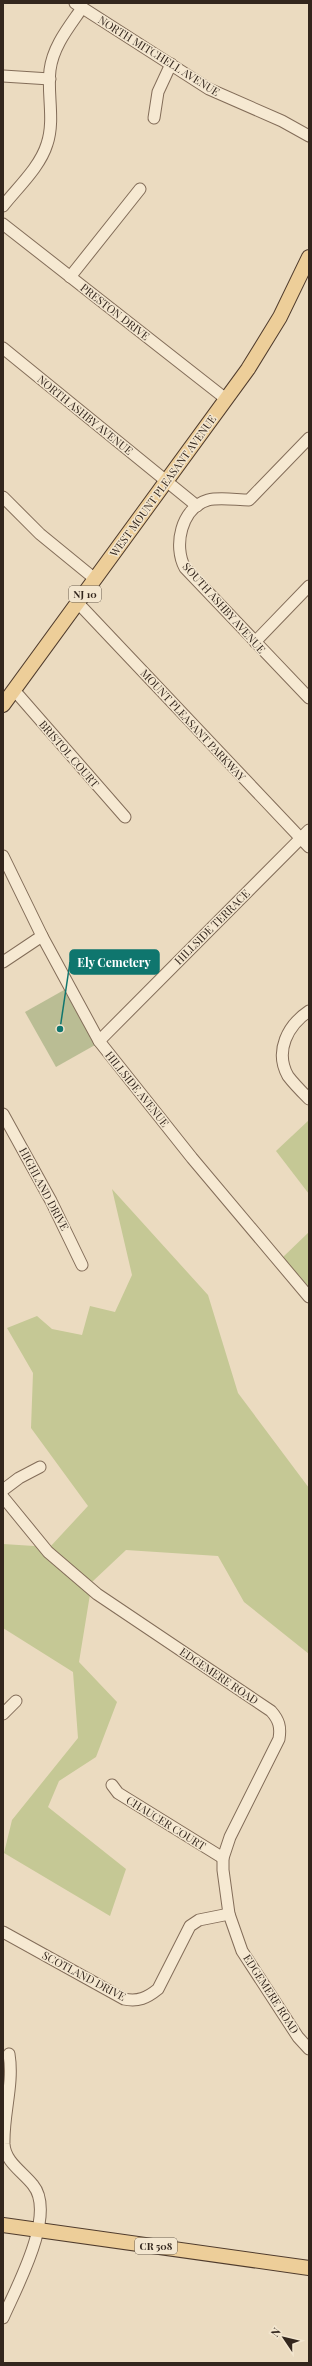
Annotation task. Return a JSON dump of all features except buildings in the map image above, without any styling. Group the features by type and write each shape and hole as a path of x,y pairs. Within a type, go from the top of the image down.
{"main road":[{"name":"WEST MOUNT PLEASANT AVENUE","path":"3,705 226,399 280,317 309,257"},
{"name":"CR 508","path":"3,2225 309,2268"}],"street":[{"name":"NORTH MITCHELL AVENUE","path":"79,6 209,89 282,121 309,136"},
{"path":"3,206 34,167 48,143 50,131 50,79 54,54 79,6"},
{"path":"154,118 158,92 171,64"},
{"path":"3,76 50,79"},
{"path":"70,277 140,189"},
{"name":"PRESTON DRIVE","path":"3,224 226,399"},
{"name":"NORTH ASHBY AVENUE","path":"3,348 197,506"},
{"path":"197,506 210,500 249,500 309,438"},
{"path":"4,499 40,534 95,579"},
{"name":"SOUTH ASHBY AVENUE","path":"197,506 182,528 178,551 185,568 309,698"},
{"path":"255,642 309,586"},
{"name":"MOUNT PLEASANT PARKWAY","path":"78,603 309,847"},
{"name":"BRISTOL COURT","path":"14,690 125,817"},
{"name":"HILLSIDE TERRACE","path":"99,1041 309,830"},
{"name":"HILLSIDE AVENUE","path":"3,856 42,936 99,1041 192,1158 309,1297"},
{"path":"3,962 42,936"},
{"path":"309,1011 292,1027 285,1039 282,1050 288,1075 309,1099"},
{"name":"HIGHLAND DRIVE","path":"3,1114 51,1201 82,1265"},
{"path":"3,1490 18,1478 40,1467"},
{"name":"EDGEMERE ROAD","path":"3,1497 48,1552 97,1594 271,1711 277,1718 280,1731 279,1739 230,1837 223,1858 229,1914 242,1951 256,1975 309,2049"},
{"path":"3,1714 16,1701"},
{"name":"CHAUCER COURT","path":"112,1785 118,1793 223,1858"},
{"name":"SCOTLAND DRIVE","path":"3,1932 124,1999 144,1999 158,1989 190,1926 199,1920 229,1914"},
{"path":"3,2318 35,2243 39,2229 40,2195 34,2185 12,2163 4,2145 11,2068 8,2054"}],"green space":[{"path":"64,990 95,1045 56,1067 25,1012"},
{"path":"309,1120 309,1194 276,1151"},
{"path":"112,1189 208,1295 238,1393 309,1488 309,1654 244,1602 218,1556 126,1550 92,1582 79,1662 117,1702 96,1757 59,1781 48,1807 126,1869 110,1916 4,1853 12,1820 78,1738 73,1672 3,1628 3,1544 50,1547 88,1506 31,1428 33,1373 7,1328 37,1316 52,1329 82,1335 90,1306 115,1312 132,1275"},
{"path":"309,1232 309,1287 282,1258"}],"place":[{"name":"Ely Cemetery","path":"60,1029"}]}
